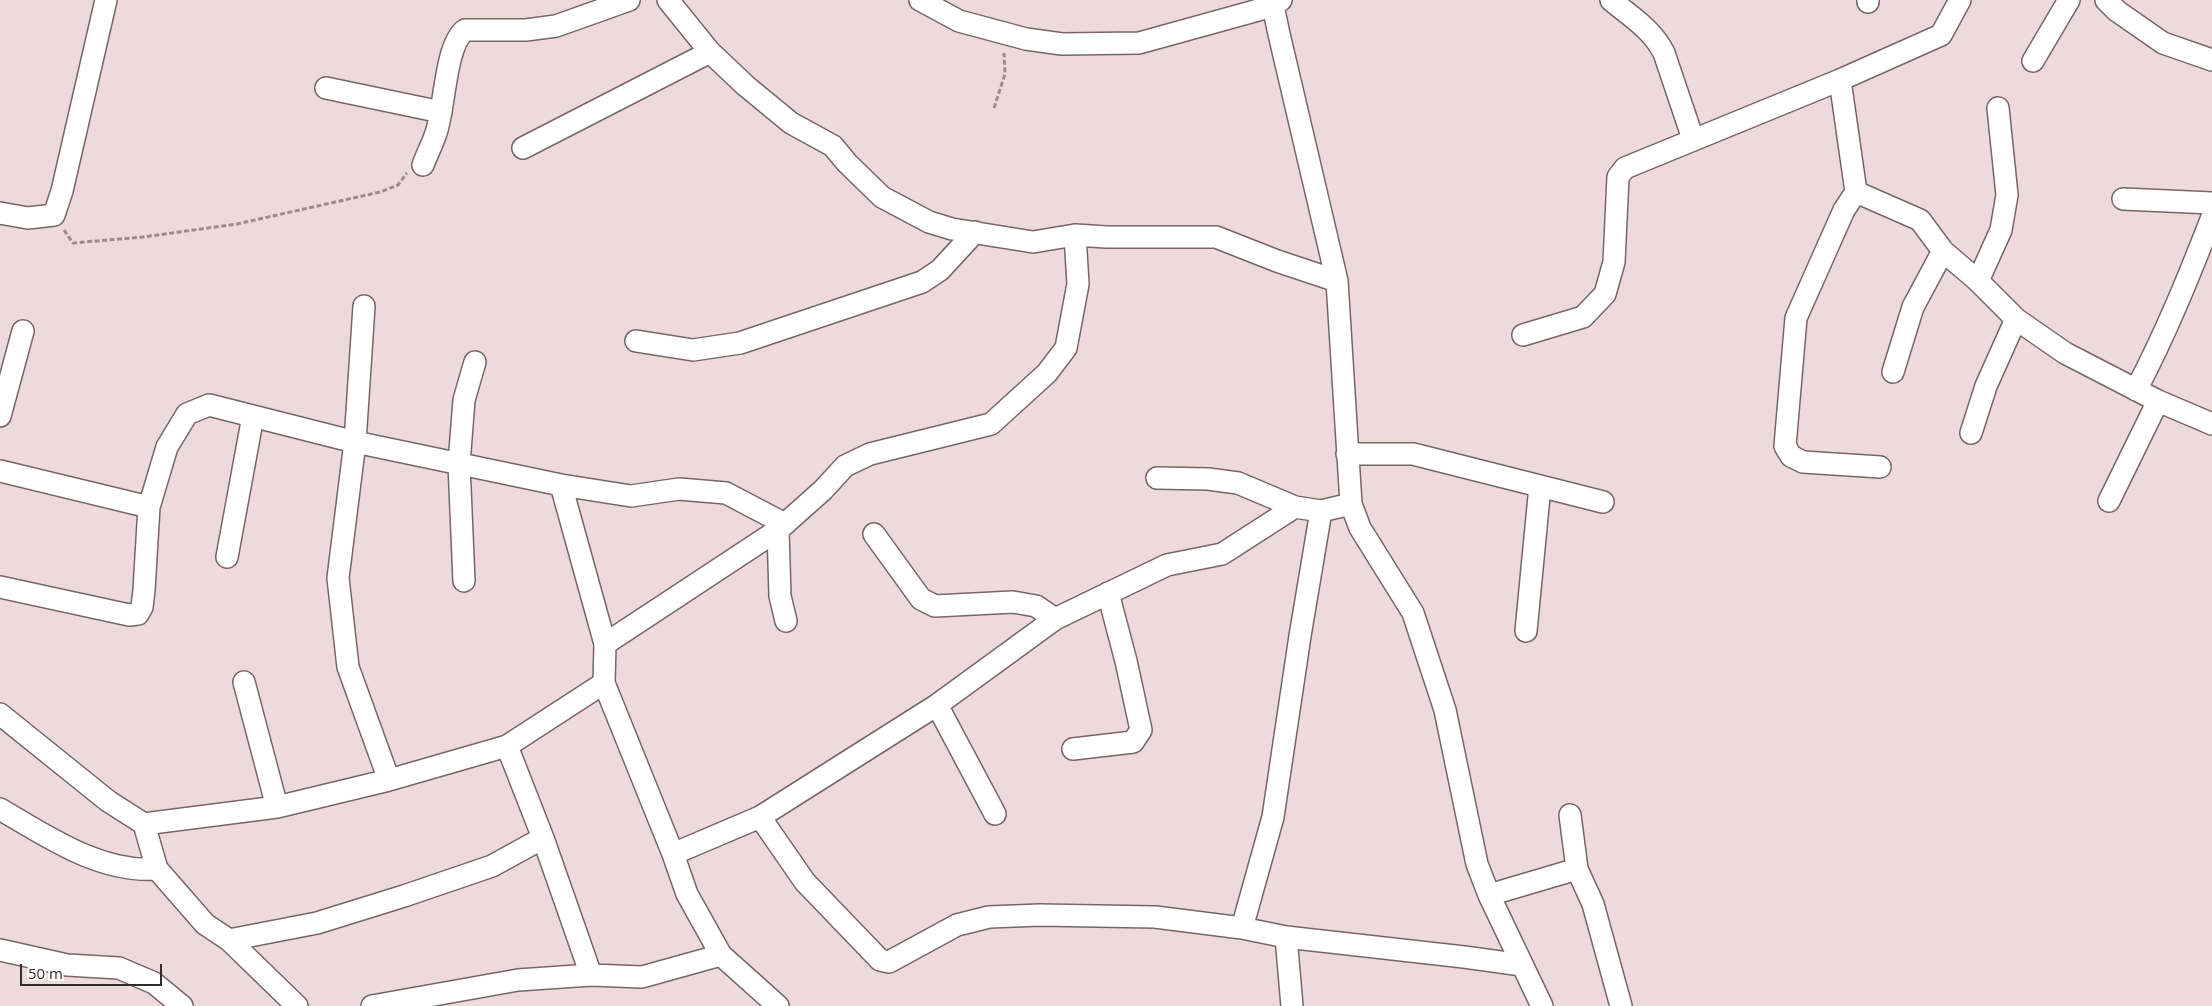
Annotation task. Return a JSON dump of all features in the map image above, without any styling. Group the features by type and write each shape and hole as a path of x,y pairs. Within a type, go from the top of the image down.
{"street":[{"path":"0,213 28,218 54,215 62,190 106,0"},
{"path":"423,165 436,133 451,56 459,35 465,30 526,30 556,26 629,0"},
{"path":"668,0 710,52 746,86 791,122 833,146 882,197 929,222 952,229 1033,242 1075,235 1216,238 1337,281"},
{"path":"920,0 959,21 1026,39 1062,44 1139,42 1275,2 1337,281 1351,504 1360,528 1414,613 1445,710 1477,864 1489,895 1542,1006"},
{"path":"1611,0 1642,24 1657,40 1664,53 1693,139"},
{"path":"1523,335 1583,317 1605,294 1614,262 1618,177 1625,168 1840,80 1940,35 1960,0"},
{"path":"2032,61 2069,0"},
{"path":"2106,0 2117,11 2163,43 2212,60"},
{"path":"523,148 710,52"},
{"path":"1840,80 1856,192 1844,210 1796,318 1785,446 1791,456 1803,462 1880,467"},
{"path":"326,88 441,112"},
{"path":"1978,281 2001,230 2007,195 1998,108"},
{"path":"1856,192 1920,220 1943,251 1978,281 2016,319 2065,353 2158,401 2212,424"},
{"path":"2123,199 2212,203"},
{"path":"2136,390 2176,308 2212,216"},
{"path":"636,341 693,350 740,343 922,282 940,270 975,232"},
{"path":"605,644 781,527 823,490 845,466 870,454 991,424 1047,373 1066,348 1078,284 1075,235"},
{"path":"1893,372 1913,307 1943,251"},
{"path":"364,306 355,442 338,578 348,667 388,780"},
{"path":"1971,433 1986,386 2016,319"},
{"path":"0,416 23,331"},
{"path":"464,581 459,464 464,400 475,362"},
{"path":"2109,501 2158,401"},
{"path":"0,587 129,616 138,614 142,607 144,590 149,507 167,447 187,414 209,405 355,442 561,485 631,496 679,489 726,493 781,527"},
{"path":"227,558 253,416"},
{"path":"1348,454 1414,454 1603,502"},
{"path":"0,471 149,507"},
{"path":"1157,478 1208,479 1238,483 1295,507 1321,511 1351,504"},
{"path":"561,485 605,644 604,683 673,854 687,894 721,955 778,1006"},
{"path":"1526,631 1540,486"},
{"path":"673,854 760,817 937,705 1054,619 1167,565 1222,554 1295,507"},
{"path":"1242,928 1273,817 1298,645 1321,511"},
{"path":"781,527 780,596 786,621"},
{"path":"874,534 921,599 935,606 1013,602 1036,606 1054,619"},
{"path":"1073,749 1133,742 1141,730 1126,661 1108,593"},
{"path":"244,682 277,807"},
{"path":"0,714 108,801 144,824 277,807 388,780 507,746 604,683"},
{"path":"937,705 995,814"},
{"path":"507,746 543,838 591,975"},
{"path":"0,809 35,830 91,859 136,870 157,869"},
{"path":"1570,815 1577,869 1593,904 1621,1006"},
{"path":"760,817 805,882 880,960 889,962 957,925 989,917 1040,915 1155,917 1242,928 1286,937 1464,956 1522,965"},
{"path":"144,824 157,869 206,924 229,940 297,1006"},
{"path":"229,940 318,924 492,866 543,838"},
{"path":"1489,895 1577,869"},
{"path":"1286,937 1292,1006"},
{"path":"0,950 67,965 119,968 154,983 182,1006"},
{"path":"372,1006 518,980 591,975 642,977 721,955"}],"path":[{"path":"994,108 1005,74 1004,32"},
{"path":"54,215 73,242 144,237 237,224 380,192 398,185 407,173 423,165"}]}
